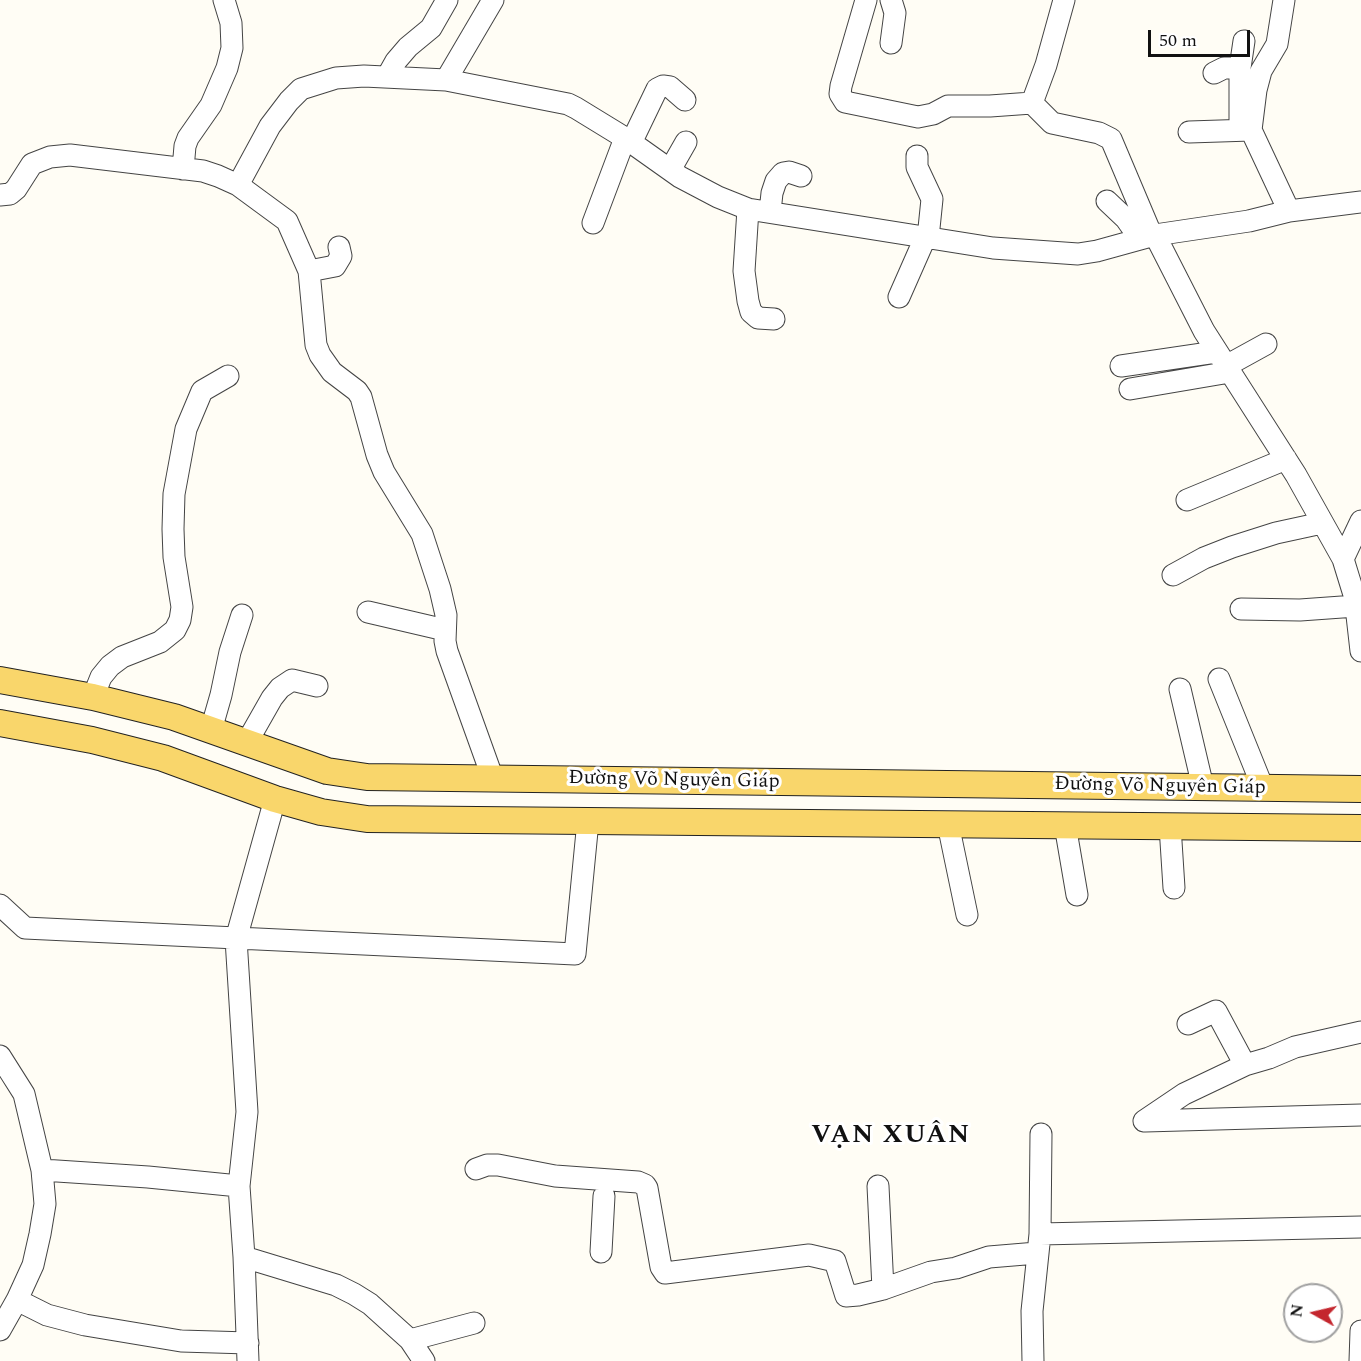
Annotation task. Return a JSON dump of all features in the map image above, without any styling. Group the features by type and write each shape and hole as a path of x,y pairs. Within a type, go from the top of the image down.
{"main road":[{"name":"Đường Võ Nguyên Giáp","path":"0,680 93,697 174,717 327,771 367,777 1353,789"},
{"name":"Đường Võ Nguyên Giáp","path":"0,723 92,740 164,758 275,799 321,812 367,819 1352,828"},
{"path":"1352,828 1353,789"}],"street":[{"path":"183,169 188,138 211,105 227,68 232,48 231,23 224,0"},
{"path":"387,76 408,46 431,28 447,0"},
{"path":"446,80 493,0"},
{"path":"866,0 841,86 840,94 845,102 918,117 933,114 948,106 1032,103 1052,123 1099,133 1111,139 1149,236 1224,363 1286,459 1343,560 1356,606 1360,638"},
{"path":"891,0 896,14 891,43"},
{"path":"1032,103 1049,56 1064,0"},
{"path":"1246,131 1261,71 1277,44 1284,0"},
{"path":"1244,41 1240,68 1246,131 1289,210"},
{"path":"1214,73 1224,68 1240,68"},
{"path":"238,185 270,126 301,89 336,78 387,76 446,80 568,104 670,170 717,197 748,209 993,248 1078,254 1149,236 1249,221 1289,210 1361,202"},
{"path":"593,223 628,141 657,89 663,86 670,87 685,100"},
{"path":"1189,132 1246,131"},
{"path":"670,170 686,142"},
{"path":"0,195 10,194 16,189 32,164 59,155 70,155 210,173 238,185 287,221 309,271 316,345 320,355 332,372 357,391 361,397 384,472 422,534 446,615 447,651 494,779"},
{"path":"899,297 927,238 932,199 917,167 917,156"},
{"path":"770,212 772,193 783,173 789,172 801,176"},
{"path":"1107,201 1149,236"},
{"path":"748,209 744,271 748,301 751,312 759,318 774,319"},
{"path":"309,271 335,266 341,256 339,247"},
{"path":"1130,389 1224,363 1266,344"},
{"path":"1121,366 1224,363"},
{"path":"93,697 100,677 110,666 122,657 160,642 175,630 180,620 182,607 174,557 174,494 186,429 202,392 228,376"},
{"path":"1187,500 1286,459"},
{"path":"1343,560 1361,521"},
{"path":"1173,575 1204,558 1232,547 1276,533 1322,523"},
{"path":"1241,609 1300,610 1356,606"},
{"path":"368,612 445,630"},
{"path":"211,730 230,652 242,615"},
{"path":"1219,679 1263,788"},
{"path":"247,742 280,688 292,680 317,686"},
{"path":"1180,689 1203,787"},
{"path":"17,1300 47,1315 84,1325 248,1352 239,1186 247,1112 236,939 275,799"},
{"path":"0,905 25,928 575,954 588,821"},
{"path":"948,824 967,915"},
{"path":"1065,825 1077,895"},
{"path":"1170,826 1174,888"},
{"path":"1188,1024 1216,1011 1245,1065"},
{"path":"1361,1032 1295,1047 1245,1065 1184,1094 1144,1121 1361,1116"},
{"path":"0,1056 8,1083 24,1094 42,1170 45,1204 33,1265 0,1330"},
{"path":"1033,1361 1032,1311 1039,1244 1041,1134"},
{"path":"476,1168 498,1165 605,1187 638,1182 647,1188 661,1267 665,1273 809,1255 835,1261 846,1296 883,1289 931,1272 956,1268 1039,1244 1361,1227"},
{"path":"42,1170 239,1186"},
{"path":"878,1186 883,1289"},
{"path":"601,1252 605,1187"},
{"path":"244,1257 345,1289 370,1304 410,1341 424,1361"},
{"path":"410,1341 474,1323"},
{"path":"1340,1361 1360,1361 1361,1331"}],"district":[{"name":"VẠN XUÂN","path":"891,1137"}]}
